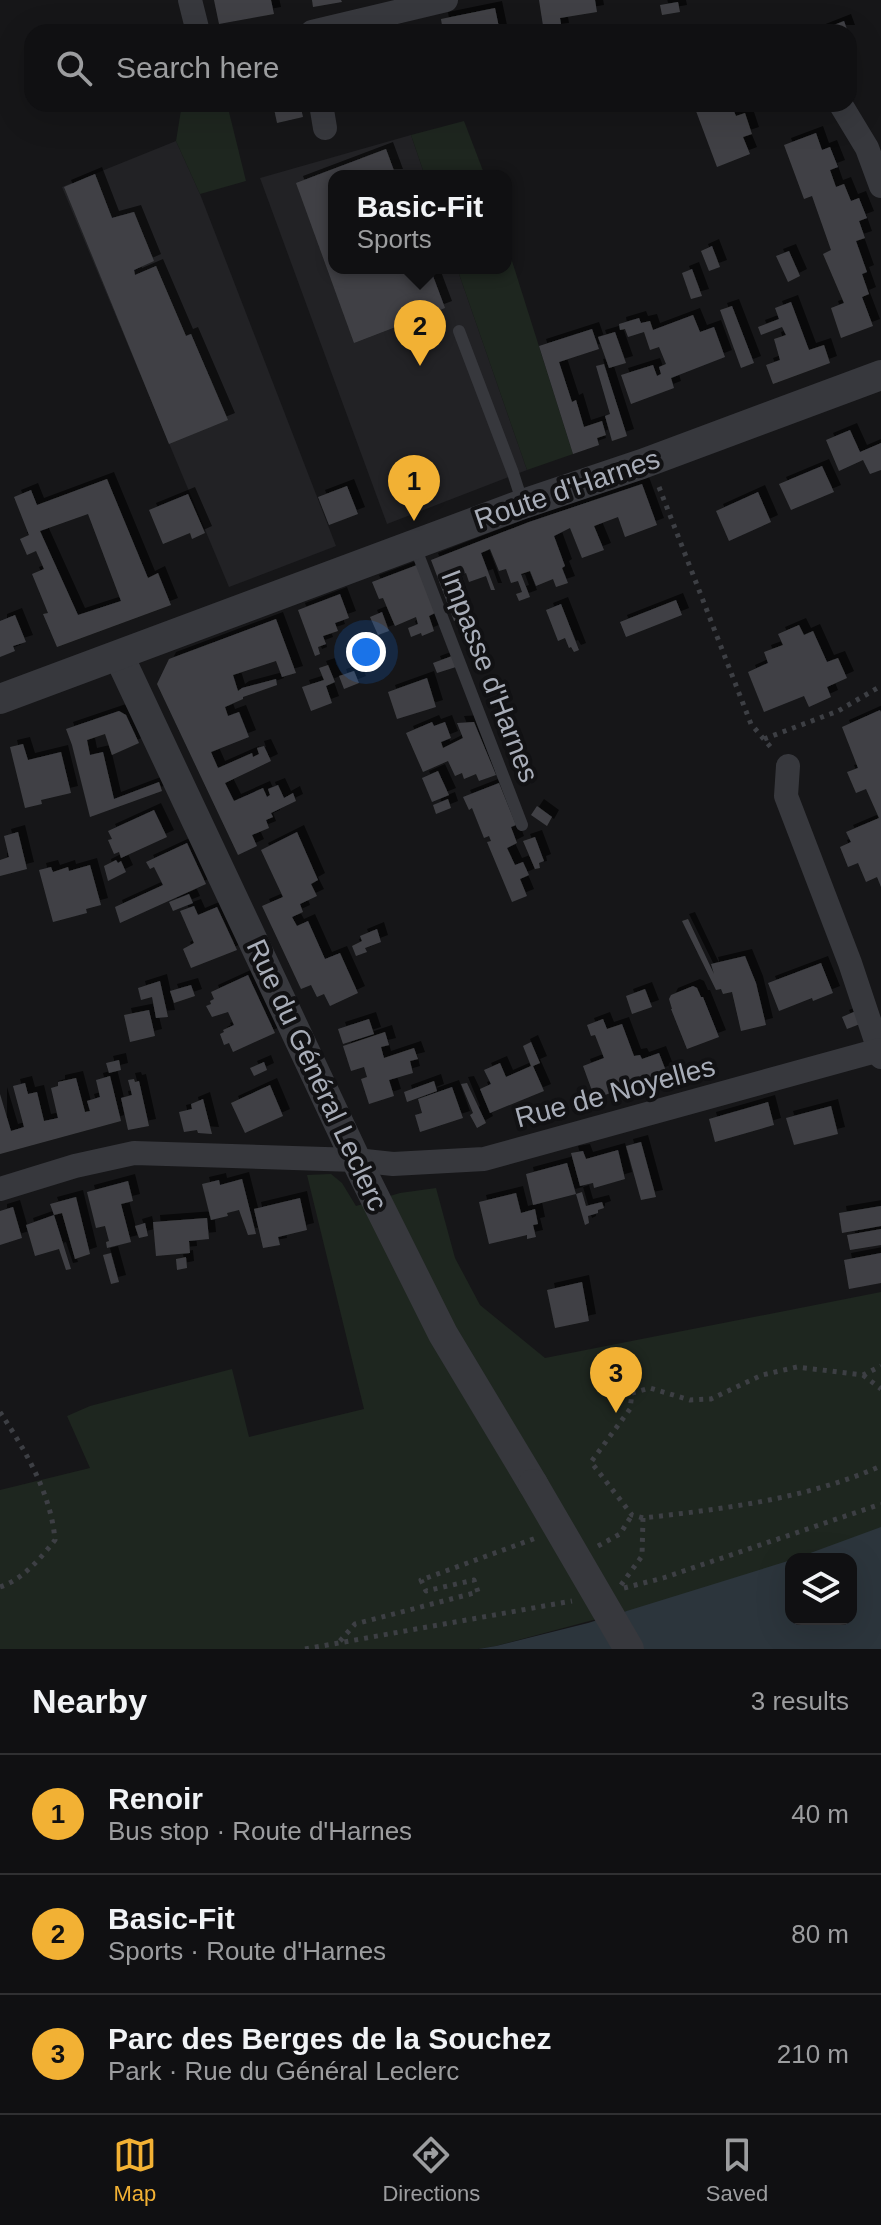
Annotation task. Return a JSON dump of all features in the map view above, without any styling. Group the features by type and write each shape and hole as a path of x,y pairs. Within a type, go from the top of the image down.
{"street":[{"path":"190,0 196,24"},
{"path":"346,24 446,0"},
{"path":"322,112 325,128"},
{"path":"845,112 867,148 881,186"},
{"name":"Route d'Harnes","path":"0,699 414,544 881,375"},
{"name":"Rue du Général Leclerc","path":"119,656 356,1160 443,1334 629,1649"},
{"path":"788,766 786,796 855,976 880,1052"},
{"name":"Rue de Noyelles","path":"0,1189 75,1166 134,1153 356,1160 393,1164 484,1159 880,1052"}],"lane":[{"path":"459,331 523,504"},
{"name":"Impasse d'Harnes","path":"414,544 522,825"}],"path":[{"path":"642,464 648,478 654,477 751,724 788,766"},
{"path":"764,739 838,711 881,686"},
{"path":"863,1375 881,1366"},
{"path":"881,1389 863,1375 797,1367 762,1375 711,1399 690,1400 650,1388 632,1393 630,1409 591,1462 632,1515 643,1518 725,1509 783,1497 855,1478 881,1466"},
{"path":"0,1412 18,1439 45,1495 55,1540 44,1555 11,1583 0,1587"},
{"path":"305,1649 338,1643 355,1624 478,1592 474,1580 426,1591 421,1580 566,1541 602,1545 620,1534 632,1515"},
{"path":"618,1590 642,1556 643,1518"}],"shaded area":[{"path":"181,112 229,112 246,181 200,194 176,141"},
{"path":"464,121 483,170 423,170 411,135"},
{"path":"411,135 423,170 328,170 328,274 459,274 527,470 387,524 260,178"},
{"path":"176,141 200,194 336,546 229,587 62,187"},
{"path":"512,261 573,454 527,470 459,274 512,274"},
{"path":"331,1174 342,1183 356,1206 400,1193 436,1188 455,1258 480,1305 545,1358 881,1292 881,1649 627,1611 478,1649 0,1649 0,1490 90,1468 67,1416 90,1406 232,1369 249,1437 364,1409 307,1175"},
{"path":"881,1527 881,1649 478,1649 588,1623 785,1562 785,1625 857,1625 857,1553 810,1553"}],"building":[{"path":"214,0 271,0 274,14 219,24"},
{"path":"312,0 341,0 342,2 313,7"},
{"path":"539,0 595,0 597,12 560,18 561,24 543,24"},
{"path":"678,2 680,12 662,15 660,5"},
{"path":"495,8 498,24 442,24 441,19"},
{"path":"275,112 302,112 303,117 277,123"},
{"path":"696,112 734,112 736,116 745,113 752,134 743,137 750,154 717,167"},
{"path":"816,133 822,150 830,147 838,167 830,170 836,187 844,184 851,201 859,198 867,218 859,221 865,238 856,241 867,272 862,274 869,294 862,297 873,326 841,338 831,308 844,303 823,254 831,250 812,196 804,199 784,145"},
{"path":"386,149 394,170 330,170"},
{"path":"328,171 328,271 296,183"},
{"path":"95,174 112,218 134,212 154,261 134,270 135,275 156,266 186,336 191,334 228,420 169,444 64,187"},
{"path":"712,246 720,267 709,271 701,251"},
{"path":"789,251 800,276 788,282 776,256"},
{"path":"692,269 702,296 691,299 682,273"},
{"path":"329,274 432,274 445,308 354,343"},
{"path":"791,302 809,350 824,345 830,363 773,384 766,365 780,360 774,339 786,335 782,327 761,335 758,327 779,319 775,308"},
{"path":"732,306 754,363 741,368 720,310"},
{"path":"693,315 700,332 714,327 725,357 671,378 674,388 631,404 621,375 653,365 657,376 661,374 659,367 666,364 659,347 650,350 644,332 628,337 625,329 620,330 619,324 639,318 641,323 650,321 653,330"},
{"path":"592,329 599,349 559,362 584,427 602,421 606,435 597,438 599,445 573,454 539,346"},
{"path":"615,332 626,363 609,368 598,337"},
{"path":"604,364 627,436 612,441 605,416 610,414 596,366"},
{"path":"850,430 860,452 881,443 881,470 870,474 863,460 839,471 826,440"},
{"path":"822,466 834,492 791,510 779,484"},
{"path":"107,479 148,578 158,573 171,605 57,647 43,614 48,613 32,574 44,569 36,551 27,555 20,539 29,535 14,497 31,490 37,505","holes":["88,514 121,601 78,615 40,531"]},
{"path":"642,484 657,525 625,537 618,517 594,526 604,550 582,558 570,528 554,536 568,583 556,587 553,579 536,586 530,571 521,574 530,597 519,601 516,594 522,592 518,581 511,583 506,569 499,571 490,549 481,553 495,590 491,590 486,576 469,582 466,573 453,578 460,598 455,600 462,618 454,621 431,560 529,522"},
{"path":"347,486 358,514 329,525 318,497"},
{"path":"758,492 771,522 729,541 716,511"},
{"path":"188,494 205,533 192,539 190,533 163,544 149,510"},
{"path":"417,565 435,613 429,616 434,631 411,637 408,628 418,624 416,617 395,626 372,582"},
{"path":"340,594 349,618 335,623 338,631 323,636 326,644 318,647 320,654 315,656 298,610"},
{"path":"676,600 682,615 626,637 620,622"},
{"path":"561,604 579,650 574,652 565,638 558,641 546,610"},
{"path":"382,612 389,631 378,635 370,617"},
{"path":"15,615 26,642 13,646 15,651 0,657 0,621"},
{"path":"276,619 296,673 282,677 276,661 233,675 238,691 276,679 277,685 225,707 228,716 239,712 249,737 211,752 218,768 252,753 253,757 259,754 257,748 264,746 271,761 225,783 234,801 263,788 267,797 270,795 268,789 278,785 284,798 293,793 296,801 271,813 273,817 266,820 269,828 252,835 257,846 238,855 157,684 169,659"},
{"path":"799,625 804,635 813,631 827,662 838,658 847,678 827,687 831,697 809,707 804,696 764,712 748,672 768,663 764,652 783,645 778,634"},
{"path":"452,656 456,667 437,673 433,663"},
{"path":"328,665 335,682 326,686 332,703 311,711 302,687 324,680 319,668"},
{"path":"354,671 359,683 344,689 339,676"},
{"path":"427,678 436,707 397,719 388,692"},
{"path":"880,710 881,887 877,877 866,882 858,863 848,867 840,847 851,842 846,832 879,818 866,789 856,793 847,772 858,768 842,727"},
{"path":"119,711 126,715 139,743 112,755 105,734 87,740 90,755 103,752 114,799 159,782 162,791 90,817 66,729"},
{"path":"432,722 434,726 445,722 451,738 441,742 443,748 463,738 457,723 474,722 496,775 479,781 476,774 464,779 462,773 455,776 448,761 423,772 406,733"},
{"path":"23,744 28,760 61,752 71,793 41,800 42,804 25,808 10,747"},
{"path":"438,771 449,795 432,802 422,778"},
{"path":"499,783 516,825 511,827 517,843 507,848 515,865 523,862 529,875 520,879 527,896 512,902 487,842 491,841 489,836 484,838 472,808 469,810 463,797"},
{"path":"448,799 451,808 436,814 433,805"},
{"path":"537,806 552,817 547,826 531,815"},
{"path":"154,810 167,837 121,858 119,852 114,854 108,831"},
{"path":"18,832 27,869 0,876 0,860 9,857 4,836"},
{"path":"297,832 318,880 311,884 317,896 300,904 303,912 292,917 297,926 308,921 325,959 340,953 358,993 330,1006 324,994 317,997 311,985 301,989 262,906 283,897 261,850"},
{"path":"535,837 544,861 539,863 540,868 535,869 523,841"},
{"path":"187,843 206,884 120,923 115,907 163,885 154,867 150,869 146,862"},
{"path":"116,860 118,863 121,861 126,872 108,881 104,866"},
{"path":"90,865 101,905 86,909 87,913 53,922 39,870 51,867 53,872 68,867 69,871"},
{"path":"189,894 193,903 173,911 169,902"},
{"path":"194,906 198,915 217,907 237,950 191,968 183,949 194,943 180,911"},
{"path":"688,919 714,974 711,964 745,956 756,983 766,1025 741,1031 732,992 723,994 721,989 716,990 682,921"},
{"path":"377,929 381,942 365,948 367,952 356,956 352,946 362,941 360,936"},
{"path":"821,963 833,993 779,1011 768,983"},
{"path":"248,975 275,1033 233,1052 229,1043 224,1045 220,1034 234,1025 228,1012 212,1017 206,1006 214,999 211,992"},
{"path":"160,981 168,1017 156,1018 152,997 141,1000 138,988"},
{"path":"191,985 195,996 174,1003 170,991"},
{"path":"693,986 703,997 719,1037 687,1049 669,999 671,995"},
{"path":"645,989 652,1007 632,1014 626,996"},
{"path":"149,1010 155,1036 130,1042 124,1015"},
{"path":"856,1011 860,1024 847,1029 842,1017"},
{"path":"369,1019 374,1034 343,1044 338,1029"},
{"path":"603,1019 607,1029 622,1024 634,1056 640,1055 642,1059 659,1053 666,1071 595,1099 583,1066 604,1058 595,1035 591,1036 587,1025"},
{"path":"385,1032 389,1045 381,1047 384,1058 414,1048 418,1059 410,1061 413,1073 389,1080 394,1096 369,1104 361,1079 367,1077 364,1067 351,1071 343,1046"},
{"path":"531,1042 540,1063 533,1066 544,1091 490,1113 480,1089 491,1084 484,1070 500,1063 506,1077 531,1066 523,1046"},
{"path":"119,1060 121,1070 109,1073 106,1063"},
{"path":"264,1062 267,1070 254,1076 250,1068"},
{"path":"110,1076 121,1121 0,1154 0,1094 11,1131 24,1127 13,1086 25,1083 28,1094 37,1092 44,1121 58,1118 51,1088 58,1086 58,1082 76,1078 85,1112 90,1111 87,1101 100,1097 96,1080"},
{"path":"134,1079 135,1082 139,1081 149,1126 128,1130 121,1098 132,1095 128,1080"},
{"path":"434,1081 437,1091 407,1102 404,1092"},
{"path":"467,1083 486,1123 477,1128 461,1084"},
{"path":"270,1085 283,1116 245,1133 231,1103"},
{"path":"452,1087 463,1118 420,1132 415,1115 422,1113 418,1099"},
{"path":"203,1099 212,1134 198,1133 197,1130 184,1132 179,1112 192,1109 191,1104"},
{"path":"768,1102 774,1125 715,1142 709,1119"},
{"path":"831,1106 838,1134 794,1145 786,1118"},
{"path":"641,1142 656,1197 641,1200 626,1146"},
{"path":"618,1150 625,1179 594,1188 593,1183 580,1186 571,1153 583,1151 586,1159"},
{"path":"567,1163 576,1194 533,1205 526,1174"},
{"path":"242,1179 256,1234 248,1235 239,1210 211,1220 202,1184 219,1180 220,1185"},
{"path":"128,1181 133,1201 121,1204 131,1242 107,1248 106,1242 109,1241 105,1226 96,1228 87,1192"},
{"path":"582,1192 586,1206 602,1202 604,1208 588,1216 589,1223 585,1225 576,1194"},
{"path":"516,1193 521,1213 535,1209 538,1224 533,1225 536,1237 527,1239 527,1235 489,1244 479,1202"},
{"path":"76,1197 90,1254 75,1259 62,1213 54,1215 50,1204"},
{"path":"300,1198 307,1230 278,1237 280,1245 263,1248 254,1209"},
{"path":"881,1206 881,1226 842,1233 839,1213"},
{"path":"13,1207 22,1238 0,1245 0,1211"},
{"path":"54,1215 71,1269 66,1270 59,1249 35,1256 26,1225"},
{"path":"207,1218 209,1239 189,1241 190,1253 156,1256 153,1222"},
{"path":"145,1223 148,1236 139,1238 135,1226"},
{"path":"881,1229 881,1245 850,1250 847,1235"},
{"path":"111,1253 119,1282 111,1284 103,1255"},
{"path":"881,1253 881,1283 849,1289 844,1260"},
{"path":"186,1257 187,1268 177,1270 176,1259"},
{"path":"582,1282 589,1321 555,1328 547,1290"}],"place":[{"name":"Basic-Fit","path":"420,366"},
{"name":"Renoir","path":"414,521"},
{"name":"Parc des Berges de la Souchez","path":"616,1413"}]}
